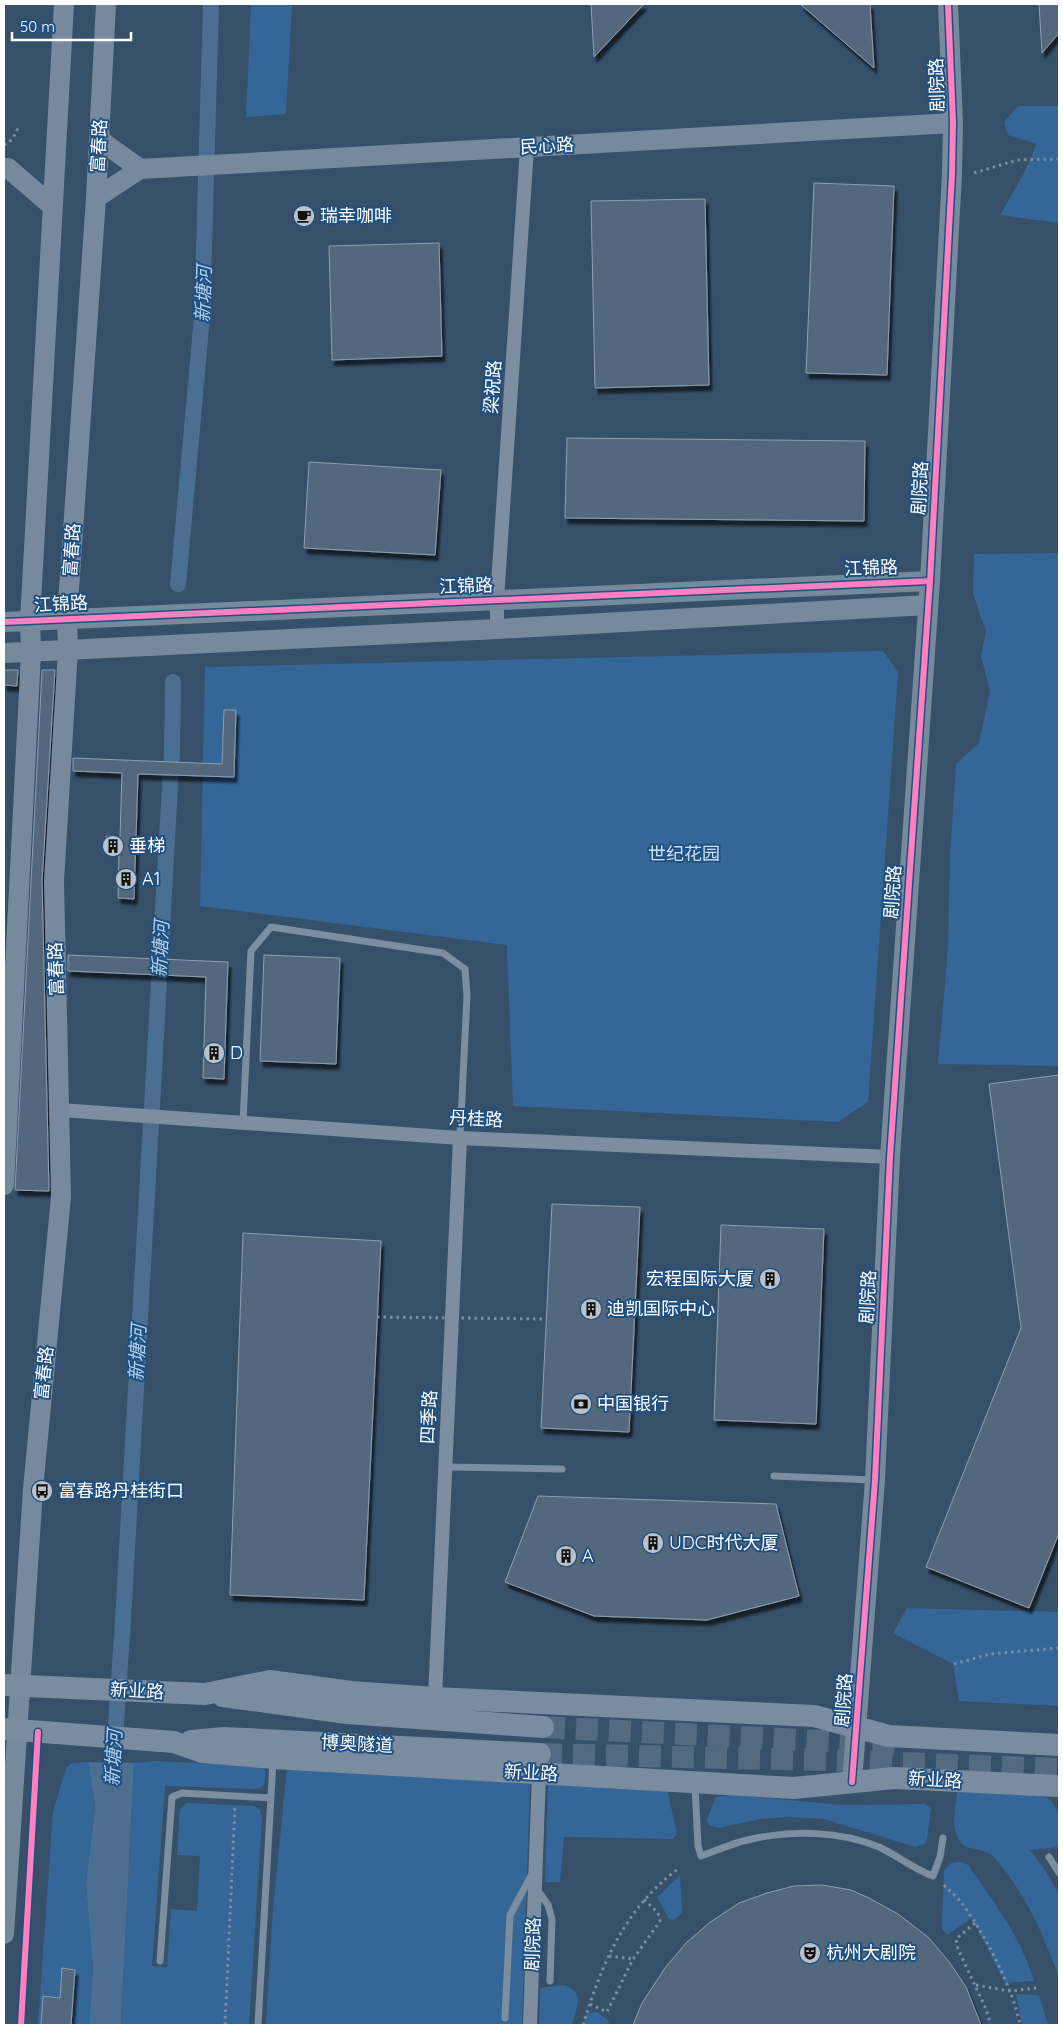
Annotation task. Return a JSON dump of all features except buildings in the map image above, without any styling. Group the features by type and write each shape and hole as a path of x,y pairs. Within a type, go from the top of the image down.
{"main road":[{"name":"新业路","path":"11,1685 205,1694 270,1681 351,1692 435,1698 814,1716 889,1736 1059,1745"},
{"name":"博奥隧道","path":"205,1694 347,1713 542,1727"},
{"name":"新业路","path":"10,1730 174,1742 202,1752 273,1758 539,1764 694,1782 794,1788 894,1778 1059,1786"},
{"name":"博奥隧道","path":"174,1742 224,1738 539,1764"}],"street":[{"path":"4,1186 6,1108 31,652 30,621 64,4"},
{"name":"富春路","path":"4,1934 11,1685 33,1489 61,1197 54,881 68,649 67,618 100,140 106,4"},
{"name":"剧院路","path":"852,1782 875,1480 890,1157 930,581 953,123 948,4"},
{"name":"民心路","path":"96,198 140,169 953,123"},
{"path":"100,140 140,169"},
{"name":"梁祝路","path":"497,629 497,599 527,148"},
{"path":"4,168 8,168 52,206"},
{"name":"江锦路","path":"4,622 930,581"},
{"path":"4,653 497,629 928,605"},
{"name":"丹桂路","path":"60,1110 460,1138 890,1157"},
{"name":"四季路","path":"435,1698 460,1138"},
{"name":"剧院路","path":"530,2025 539,1764"}],"lane":[{"path":"243,1122 251,951 271,928 443,953 465,969 467,996 460,1138"},
{"path":"446,1467 562,1469"},
{"path":"774,1476 875,1480"},
{"path":"258,2025 273,1758"},
{"path":"694,1782 696,1831 701,1856 750,1839 783,1834 820,1834 848,1837 878,1847 933,1876 940,1857 943,1838"},
{"path":"160,1960 172,1797 182,1792 271,1798"},
{"path":"1049,1857 1059,1873"},
{"path":"505,2018 510,1915 536,1867"},
{"path":"535,1884 548,1905 552,1919 550,1981"}],"path":[{"path":"4,145 14,138 19,126"},
{"path":"974,173 1017,160 1059,159"},
{"path":"376,1317 546,1319"},
{"path":"954,1664 990,1654 1059,1648"},
{"path":"225,2025 235,1796"},
{"path":"583,2025 599,1975 621,1934 644,1899 679,1868"},
{"path":"944,1886 959,1900 975,1924 998,1966 1009,1991 1020,2025"},
{"path":"590,2004 607,2012 633,1959 660,1921 658,1913 644,1899"},
{"path":"975,1924 956,1939 958,1949 976,1985 991,2025"},
{"path":"609,1956 633,1959"},
{"path":"976,1985 1009,1991 1037,1988"}],"green space":[{"path":"251,4 292,4 286,114 246,117"},
{"path":"1018,106 1059,106 1059,223 1000,215 1022,177 1037,144 1008,135 1004,122"},
{"path":"1059,553 1059,1066 938,1064 948,949 950,857 956,764 979,743 990,691 981,656 986,631 973,594 974,554"},
{"name":"世纪花园","path":"883,651 898,672 868,1102 838,1122 513,1106 507,945 200,906 205,667"},
{"path":"907,1608 1059,1612 1059,1706 959,1701 953,1664 893,1633"},
{"path":"155,1761 261,1766 266,1773 264,1785 259,1789 165,1786 152,1966 167,1967 171,1909 197,1911 200,1856 177,1855 180,1809 187,1803 254,1806 260,1810 262,1818 249,2025 121,2025 134,1763"},
{"path":"88,1762 95,1806 86,1884 93,1970 89,2025 38,2025 53,1812 66,1768 72,1763"},
{"path":"287,1768 530,1782 522,2025 266,2025 273,1909"},
{"path":"548,1782 666,1784 677,1834 673,1839 564,1837 560,1882 545,1882"},
{"path":"962,1787 1046,1797 1058,1812 1059,1847 1030,1850 1045,1870 1059,1895 1059,1977 1032,1913 1004,1870 989,1853 962,1844 956,1835 954,1816 957,1791"},
{"path":"732,1795 844,1805 925,1804 931,1808 927,1840 925,1844 915,1847 824,1819 789,1817 760,1819 719,1828 709,1825 707,1819 716,1797"},
{"path":"961,1862 968,1865 1006,1920 1028,1964 1034,1981 1005,1983 972,1918 947,1935 942,1929 944,1870 951,1863"},
{"path":"680,1875 682,1913 674,1920 669,1919 657,1897"},
{"path":"564,1985 575,1992 578,2002 572,2025 539,2025 540,1988"},
{"path":"1016,1994 1039,1995 1048,2025 1022,2025"},
{"path":"597,2012 609,2021 608,2025 583,2025 587,2013"}],"shaded area":[{"path":"88,1762 134,1763 121,2025 89,2025 93,1970 86,1884 95,1806"}],"waterway":[{"name":"新塘河","path":"178,584 202,317 211,4"},
{"name":"新塘河","path":"112,1783 123,1620 172,751 173,682"}],"tunnel":[{"path":"543,1727 903,1745"},
{"path":"540,1754 824,1760 1059,1769"}],"cycle path":[{"path":"852,1782 875,1480 890,1157 930,581 952,174 953,123 948,4"},
{"path":"4,622 930,581"},
{"path":"21,2025 38,1732"}],"place":[{"name":"瑞幸咖啡","path":"304,216"},
{"name":"垂梯","path":"113,846"},
{"name":"A1","path":"126,879"},
{"name":"D","path":"214,1053"},
{"name":"宏程国际大厦","path":"770,1279"},
{"name":"迪凯国际中心","path":"591,1309"},
{"name":"中国银行","path":"581,1404"},
{"name":"富春路丹桂街口","path":"42,1491"},
{"name":"UDC时代大厦","path":"653,1543"},
{"name":"A","path":"566,1556"},
{"name":"杭州大剧院","path":"810,1953"}]}
